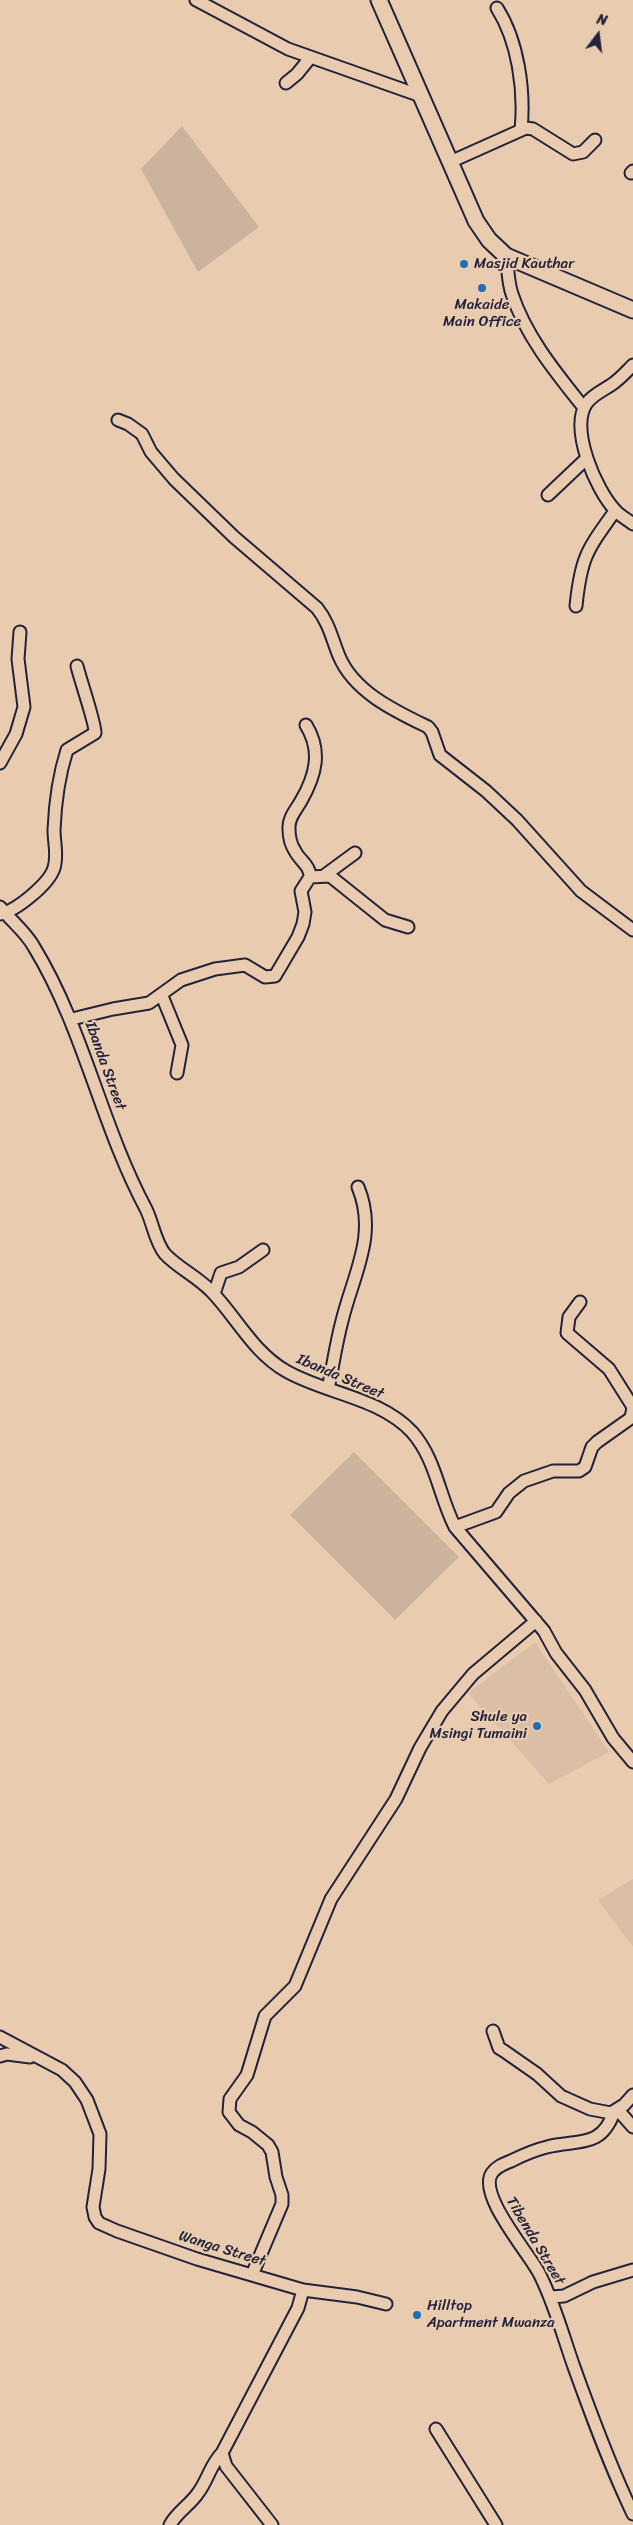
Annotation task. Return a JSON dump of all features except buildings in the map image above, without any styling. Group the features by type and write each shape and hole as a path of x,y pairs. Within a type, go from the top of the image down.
{"street":[{"path":"196,0 288,49 421,96"},
{"path":"379,0 476,221 489,240 506,256 633,310"},
{"path":"497,8 510,31 518,71 521,95 521,130"},
{"path":"286,83 297,74 310,58"},
{"path":"450,162 484,149 521,130 533,129 567,152 576,155 595,140"},
{"path":"506,256 511,293 519,313 554,370 584,408"},
{"path":"633,365 611,385 595,395 584,408 582,435 586,459 615,511 633,524"},
{"path":"118,420 128,424 142,434 151,452 174,479 234,537 317,608 327,622 340,658 364,688 386,705 428,727 432,732 440,755 486,791 517,820 581,891 633,930"},
{"path":"548,494 578,470 586,459"},
{"path":"576,606 579,578 585,555 615,511"},
{"path":"0,763 16,734 24,707 18,659 20,632"},
{"path":"2,911 18,906 45,882 54,870 56,855 54,826 63,762 67,750 95,733 96,726 85,699 77,666"},
{"path":"72,1019 149,1003 162,996 180,980 215,969 245,965 265,977 274,977 302,929 305,912 301,891 310,877 307,866 295,851 289,828 291,817 306,792 317,757 314,738 306,725"},
{"path":"310,877 325,875 355,853"},
{"path":"325,875 337,880 385,920 408,927"},
{"name":"Ibanda Street","path":"2,911 21,928 33,945 72,1019 129,1178 151,1218 163,1250 214,1294 253,1344 273,1362 302,1378 372,1406 396,1418 412,1433 438,1478 445,1507 455,1527 536,1621 585,1690 613,1738 633,1762"},
{"path":"162,996 175,1032 182,1045 177,1073"},
{"path":"141,1005 168,1009"},
{"path":"328,1389 342,1321 365,1247 366,1212 358,1187"},
{"path":"214,1294 221,1273 234,1269 263,1250"},
{"path":"455,1527 496,1512 509,1493 524,1481 553,1471 579,1470 585,1467 592,1447 630,1418 633,1407 609,1369 567,1333 569,1317 580,1302"},
{"path":"252,2275 282,2204 282,2195 276,2177 272,2152 260,2138 239,2125 229,2112 230,2099 246,2075 264,2016 295,1986 331,1899 396,1799 420,1748 442,1711 473,1674 536,1621"},
{"path":"493,2031 499,2048 537,2074 561,2096 603,2113 616,2111 633,2095"},
{"name":"Wanga Street","path":"0,2037 62,2070 75,2082 87,2100 96,2121 101,2150 93,2207 99,2223 197,2259 303,2290 357,2297 386,2304"},
{"path":"0,2056 6,2054 39,2059"},
{"path":"616,2111 633,2127"},
{"name":"Tibenda Street","path":"616,2111 610,2124 598,2137 584,2143 546,2147 499,2166 491,2174 489,2187 518,2244 538,2270 551,2297 603,2449 633,2514"},
{"path":"551,2297 564,2296 593,2282 633,2270"},
{"path":"170,2525 175,2517 200,2492 210,2468 222,2453 298,2308 303,2290"},
{"path":"436,2429 496,2525"},
{"path":"222,2453 226,2466 272,2525"}],"shaded area":[{"path":"182,126 259,227 198,272 141,169"},
{"path":"354,1452 459,1557 395,1620 290,1515"},
{"path":"535,1642 609,1752 549,1784 468,1693"},
{"path":"633,1879 633,1947 598,1900"}],"place":[{"name":"Masjid Kauthar","path":"464,264"},
{"name":"Makaide Main Office","path":"482,288"},
{"name":"Shule ya Msingi Tumaini","path":"537,1726"},
{"name":"Hilltop Apartment Mwanza","path":"417,2315"}]}
